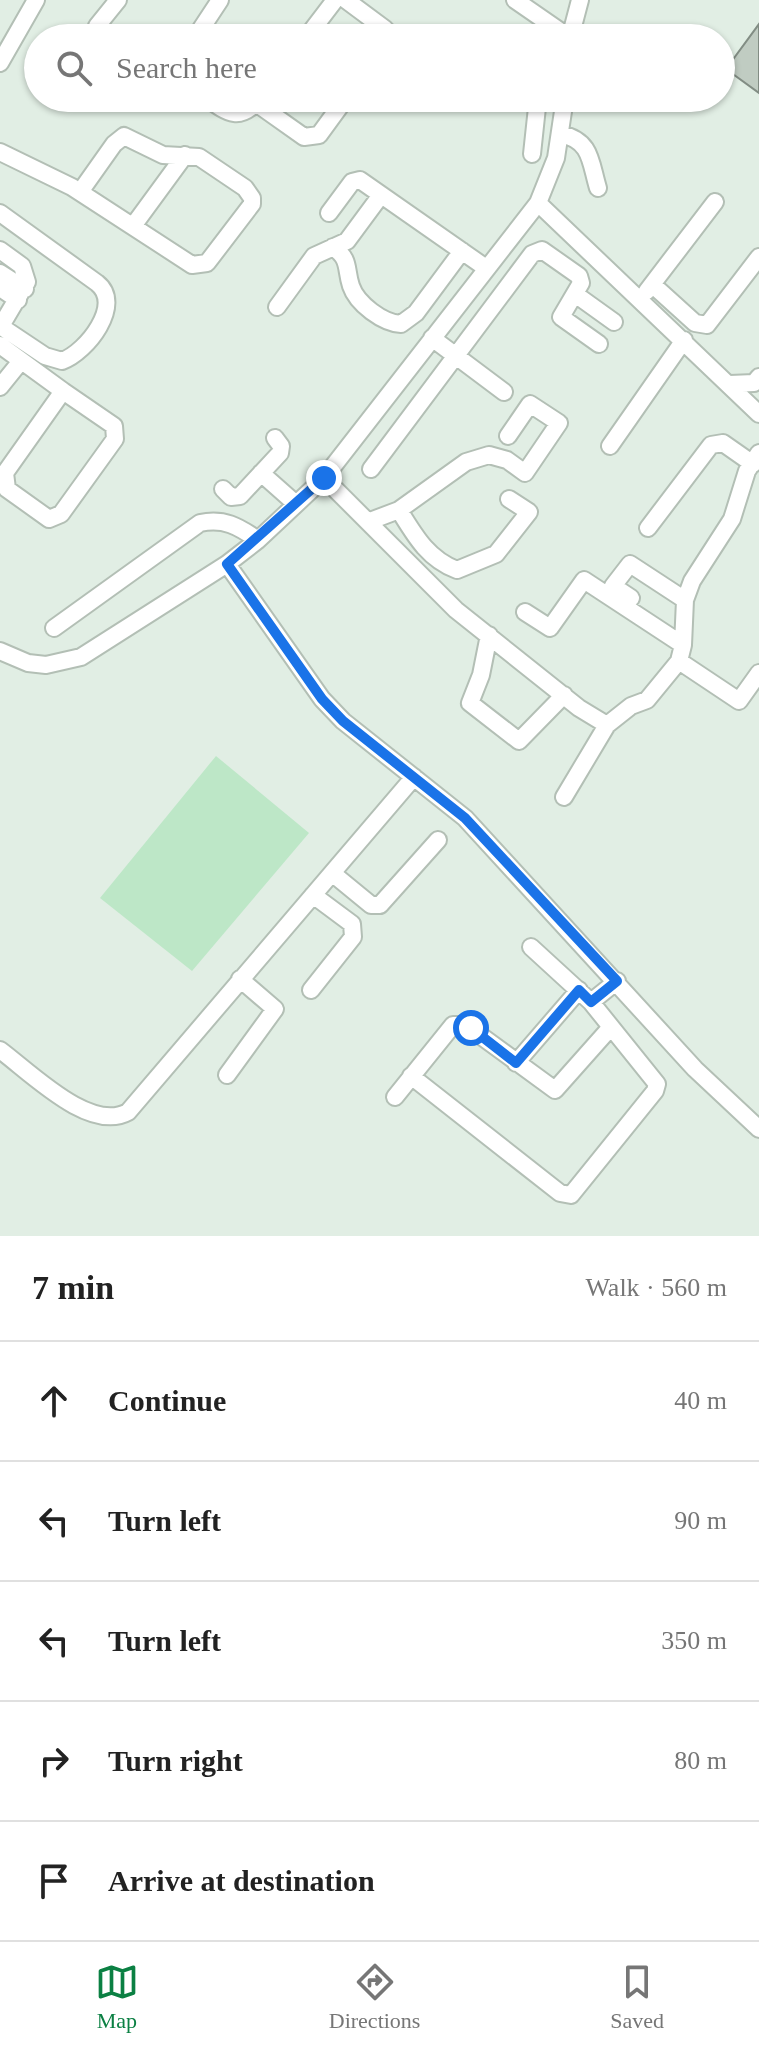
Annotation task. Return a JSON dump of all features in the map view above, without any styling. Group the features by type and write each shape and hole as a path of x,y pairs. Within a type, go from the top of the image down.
{"lane":[{"path":"0,63 36,0"},
{"path":"99,24 118,0"},
{"path":"204,24 220,0"},
{"path":"320,24 335,0"},
{"path":"346,0 378,24"},
{"path":"515,0 550,24"},
{"path":"574,24 580,0"},
{"path":"272,112 304,137 312,138 319,135 336,112"},
{"path":"532,154 536,112"},
{"path":"0,651 28,663 46,665 81,657 227,564 258,540 324,478 538,203 553,169 563,112"},
{"path":"561,134 577,138 585,146 598,188"},
{"path":"0,152 80,192 192,265 200,266 213,256 248,209 252,198 245,188 206,161 185,155 163,155 124,136 118,138 80,192"},
{"path":"133,226 185,155"},
{"path":"329,213 356,180 486,268"},
{"path":"277,307 314,256 347,241 381,195"},
{"path":"641,299 715,202"},
{"path":"538,203 759,414"},
{"path":"0,213 105,289 109,299 102,319 78,351 62,361 45,356 0,326 21,295 22,266 0,250"},
{"path":"333,247 349,263 356,295 382,319 401,324 416,313 462,251"},
{"path":"371,469 532,254 542,250 579,276 581,283 561,317 599,344"},
{"path":"653,285 695,323 707,325 759,257"},
{"path":"0,273 21,295"},
{"path":"0,288 21,295"},
{"path":"575,294 614,322"},
{"path":"432,338 504,392"},
{"path":"610,446 684,340"},
{"path":"0,345 109,422 116,432 115,439 61,514 49,519 7,489 5,473 63,391"},
{"path":"1,384 21,361"},
{"path":"730,384 757,383"},
{"path":"370,521 399,510 466,462 489,455 507,460 525,473 559,423 530,404 508,436"},
{"path":"223,489 237,497 280,453 281,446 275,438"},
{"path":"564,797 607,725 631,706 647,700 682,646 685,600 692,581 732,519 739,490 756,459 723,443 711,445 648,528"},
{"path":"261,473 296,504"},
{"path":"324,478 456,610 607,725"},
{"path":"399,510 425,550 440,563 457,570 496,554 529,512 509,499"},
{"path":"54,628 200,523 216,520 232,523 258,540"},
{"path":"227,564 322,699 465,818 695,1069 759,1129"},
{"path":"685,600 630,564 613,586 739,701 759,673"},
{"path":"525,612 550,628 584,580 682,646"},
{"path":"489,635 481,675 470,703 519,741 564,695"},
{"path":"0,1050 86,1113 102,1118 116,1117 134,1107 414,777"},
{"path":"332,873 371,905 380,905 438,840"},
{"path":"311,990 353,937 354,930 352,924 313,895"},
{"path":"411,1076 567,1196 657,1088 655,1081 585,996 531,947"},
{"path":"227,1075 275,1009 240,979"},
{"path":"516,1063 585,996 617,981"},
{"path":"395,1097 449,1029 460,1024 550,1089 561,1088 611,1027"}],"green space":[{"path":"216,756 309,833 192,971 100,898"}],"building":[{"path":"759,24 759,93 735,76 735,57"}],"route":[{"path":"324,478 258,540 227,564 322,699 343,721 465,818 617,981 591,1002 579,990 516,1063 471,1028"}]}
